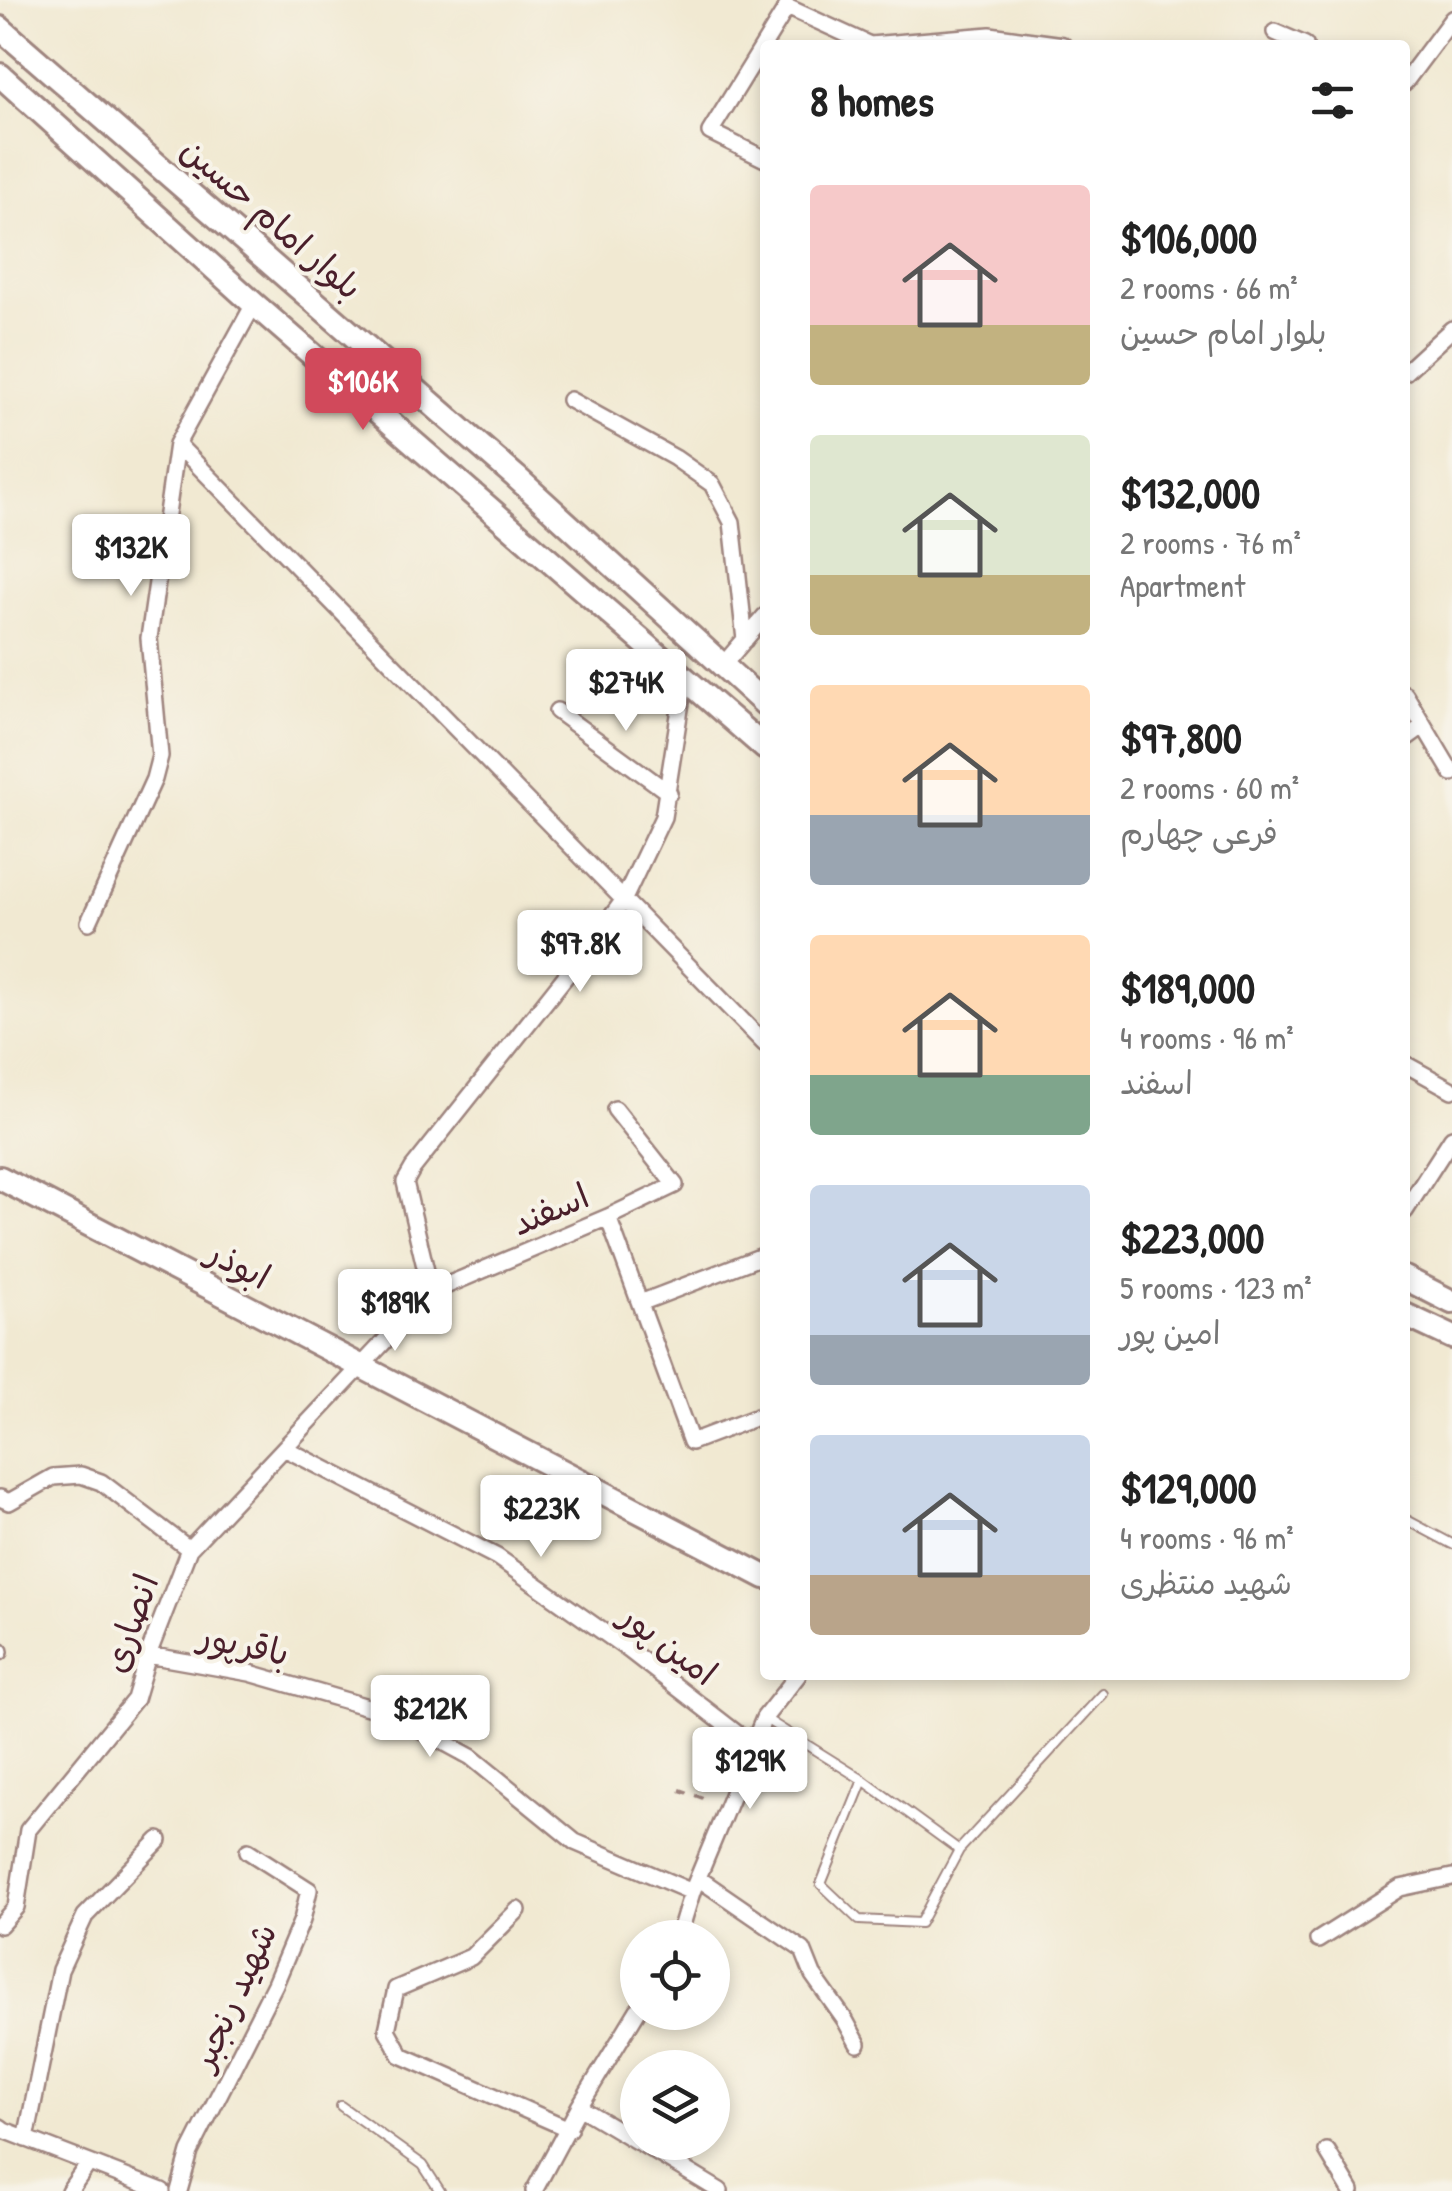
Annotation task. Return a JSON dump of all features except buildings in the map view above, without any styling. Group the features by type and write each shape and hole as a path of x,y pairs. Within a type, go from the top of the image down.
{"street":[{"path":"767,40 787,7 859,40"},
{"path":"1410,75 1452,19"},
{"name":"بلوار امام حسین","path":"0,28 516,476 760,699"},
{"path":"1275,32 1293,40"},
{"path":"930,40 990,35 1026,40"},
{"path":"760,51 710,132 760,157"},
{"path":"0,76 254,304 760,744"},
{"path":"89,922 154,780 160,756 149,638 176,444 254,304"},
{"path":"1410,367 1452,329"},
{"path":"570,400 675,458 712,484 732,522 745,640"},
{"path":"176,444 760,1039"},
{"path":"723,666 760,622"},
{"path":"431,1292 405,1182 623,901 663,817 685,677"},
{"path":"1410,703 1452,773"},
{"path":"557,711 668,793"},
{"path":"1410,735 1423,726"},
{"path":"1410,1067 1452,1090"},
{"name":"اسفند","path":"361,1366 431,1292 675,1185 615,1109"},
{"path":"1410,1205 1445,1162 1452,1138"},
{"name":"ابوذر","path":"0,1178 760,1573"},
{"path":"608,1216 692,1442 760,1416"},
{"path":"640,1303 760,1257"},
{"path":"1410,1281 1452,1302"},
{"path":"1410,1317 1452,1338"},
{"name":"انصاری","path":"0,1925 16,1907 28,1830 134,1698 190,1549 361,1366"},
{"name":"امین پور","path":"284,1448 497,1557 629,1650 753,1746"},
{"path":"0,1498 9,1502 53,1477 81,1475 101,1482 190,1549"},
{"name":"باقرپور","path":"148,1655 250,1673 392,1714 472,1757 575,1842 695,1885 803,1950 814,1975 858,2044"},
{"path":"684,1920 764,1718 794,1680"},
{"path":"26,2139 60,1970 85,1916 159,1840"},
{"name":"شهید رنجبر","path":"179,2191 190,2152 275,1984 302,1920 308,1890 248,1851"},
{"path":"1318,1940 1400,1888 1452,1877"},
{"path":"518,1910 471,1957 396,1989 386,2030 401,2055 568,2128"},
{"path":"534,2191 626,2030"},
{"path":"579,2107 620,2131"},
{"path":"0,2127 162,2191"},
{"path":"1326,2150 1351,2191"},
{"path":"668,2160 720,2191"},
{"path":"69,2191 89,2163"}],"lane":[{"path":"1410,1521 1452,1544"},
{"path":"862,1780 822,1884 860,1920 920,1923 959,1850 1103,1694"},
{"path":"764,1718 862,1780 959,1850"},
{"path":"341,2106 423,2165 440,2191"}],"path":[{"path":"680,1790 728,1807"}]}
